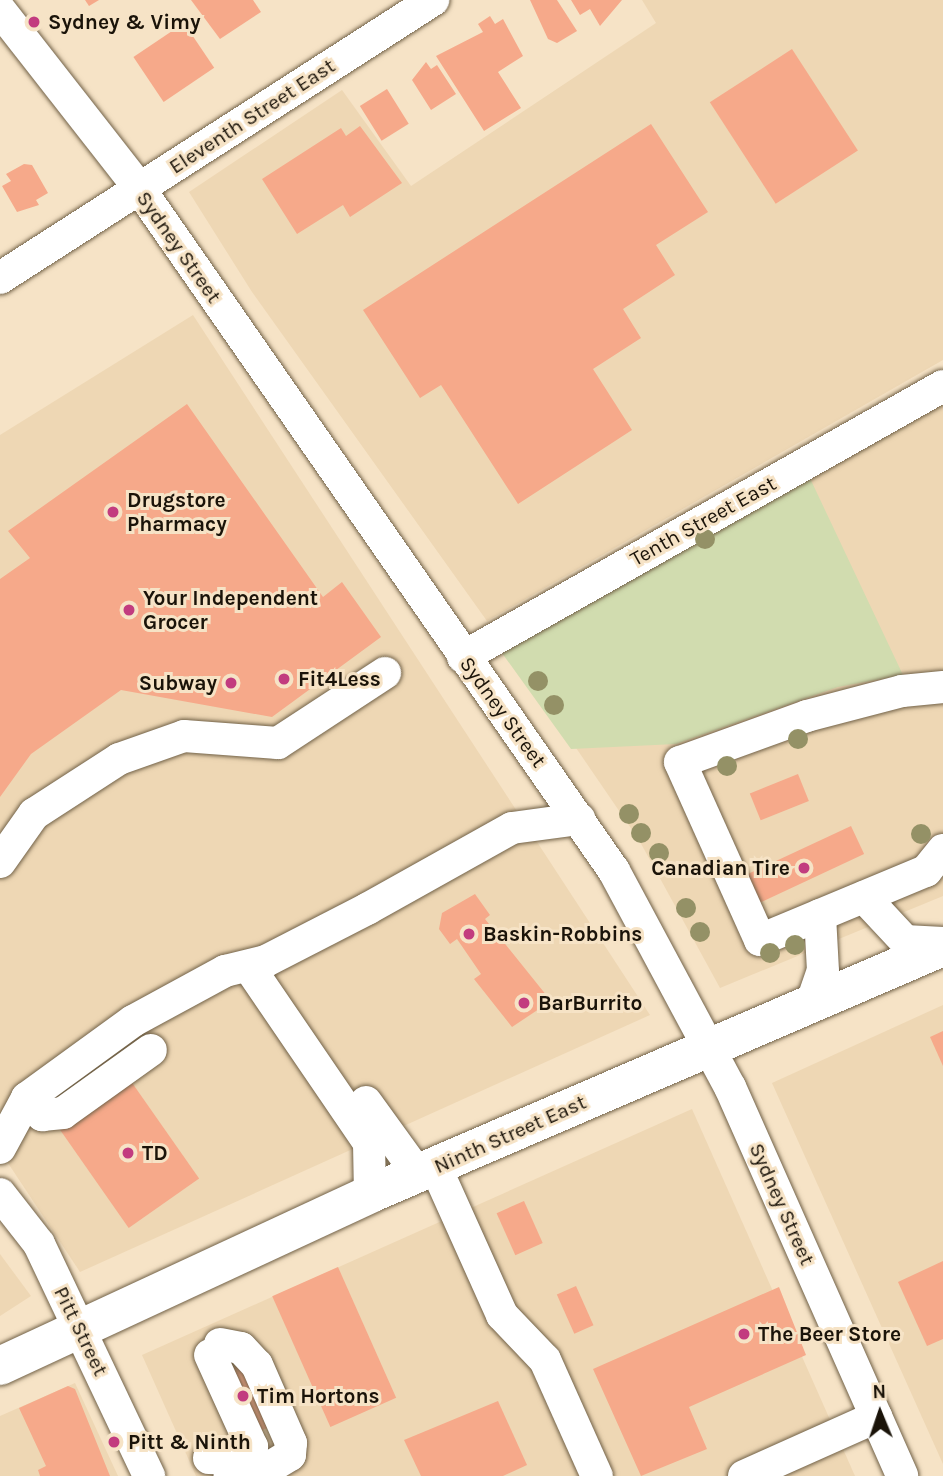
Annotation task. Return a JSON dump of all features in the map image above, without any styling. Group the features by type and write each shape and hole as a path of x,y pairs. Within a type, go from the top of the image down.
{"main road":[{"name":"Ninth Street East","path":"0,1366 370,1194 943,945"}],"street":[{"name":"Eleventh Street East","path":"0,278 433,0"},
{"name":"Sydney Street","path":"0,10 139,188 463,657 579,818 711,1048 902,1476"},
{"name":"Tenth Street East","path":"463,657 943,386"},
{"path":"0,862 34,814 119,760 184,736 278,743 385,673"},
{"path":"943,687 902,691 807,716 680,762 760,940 926,871 943,850"},
{"path":"0,1148 27,1098 121,1028 225,971 257,964 512,828 579,818"},
{"path":"863,897 905,941 943,945"},
{"path":"811,1004 823,971 820,915"},
{"path":"257,964 427,1171 502,1315 545,1360 597,1476"},
{"path":"257,964 369,1143 370,1194"},
{"path":"27,1098 42,1115 63,1113 151,1050"},
{"name":"Pitt Street","path":"0,1194 39,1244 149,1476"},
{"path":"215,1350 252,1447 222,1470"},
{"path":"744,1476 876,1417"}],"shaded area":[{"path":"642,0 943,0 943,360 487,621 252,292 189,192 342,90 411,186 656,23"},
{"path":"193,315 650,1015 80,1272 0,1151 0,435"},
{"path":"943,404 943,896 720,988 639,840 505,644"},
{"path":"943,1005 943,1464 772,1083"},
{"path":"692,1109 855,1476 196,1476 142,1355"},
{"path":"0,1254 31,1296 0,1316"},
{"path":"75,1383 118,1476 0,1476 0,1416"}],"green space":[{"path":"808,474 903,675 838,687 676,744 571,749 502,653 506,648"}],"building":[{"path":"85,0 99,0 89,6"},
{"path":"191,0 253,0 261,12 220,39"},
{"path":"530,0 557,0 577,31 557,43 548,39"},
{"path":"571,0 622,0 600,26 590,9 580,15"},
{"path":"490,16 495,24 503,19 523,56 498,72 521,108 484,131 436,56 483,32 478,24"},
{"path":"184,23 214,68 164,102 133,57"},
{"path":"792,49 858,150 776,204 710,102"},
{"path":"426,62 431,69 437,65 456,94 431,110 412,80"},
{"path":"387,89 409,124 382,141 360,106"},
{"path":"651,124 708,212 656,245 675,275 623,309 641,338 593,369 632,430 518,504 441,385 420,398 363,310"},
{"path":"360,126 402,183 350,217 343,205 297,234 262,179 341,128 346,136"},
{"path":"24,164 32,165 48,193 36,200 39,205 17,212 2,186 11,181 6,174"},
{"name":"Your Independent Grocer","path":"187,404 323,597 342,582 381,637 272,717 121,690 31,754 0,797 0,579 30,558 8,531"},
{"path":"798,774 809,801 761,820 750,793"},
{"path":"851,826 864,854 760,903 747,875"},
{"path":"475,894 490,915 485,919 551,1001 512,1027 474,979 481,974 457,939 450,944 439,929 442,913"},
{"path":"943,1031 943,1066 930,1037"},
{"name":"TD","path":"128,1077 199,1179 129,1228 58,1126"},
{"path":"524,1201 543,1243 515,1255 497,1213"},
{"path":"943,1261 943,1339 927,1346 898,1282"},
{"path":"338,1267 396,1398 330,1427 272,1296"},
{"path":"576,1286 593,1325 574,1334 557,1295"},
{"path":"779,1287 806,1355 689,1407 707,1449 641,1476 593,1369"},
{"path":"249,1361 270,1406 260,1412 267,1428 256,1433 227,1371"},
{"path":"68,1386 75,1389 110,1476 40,1476 38,1470 46,1466 19,1408"},
{"path":"498,1401 527,1465 503,1476 421,1476 404,1440"}],"place":[{"name":"Sydney & Vimy","path":"34,22"},
{"name":"Drugstore Pharmacy","path":"113,512"},
{"name":"Your Independent Grocer","path":"129,610"},
{"name":"Fit4Less","path":"284,679"},
{"name":"Subway","path":"231,683"},
{"name":"Canadian Tire","path":"804,868"},
{"name":"Baskin-Robbins","path":"469,934"},
{"name":"BarBurrito","path":"524,1003"},
{"name":"TD","path":"128,1153"},
{"name":"The Beer Store","path":"744,1334"},
{"name":"Tim Hortons","path":"243,1396"},
{"name":"Pitt & Ninth","path":"114,1442"}]}
